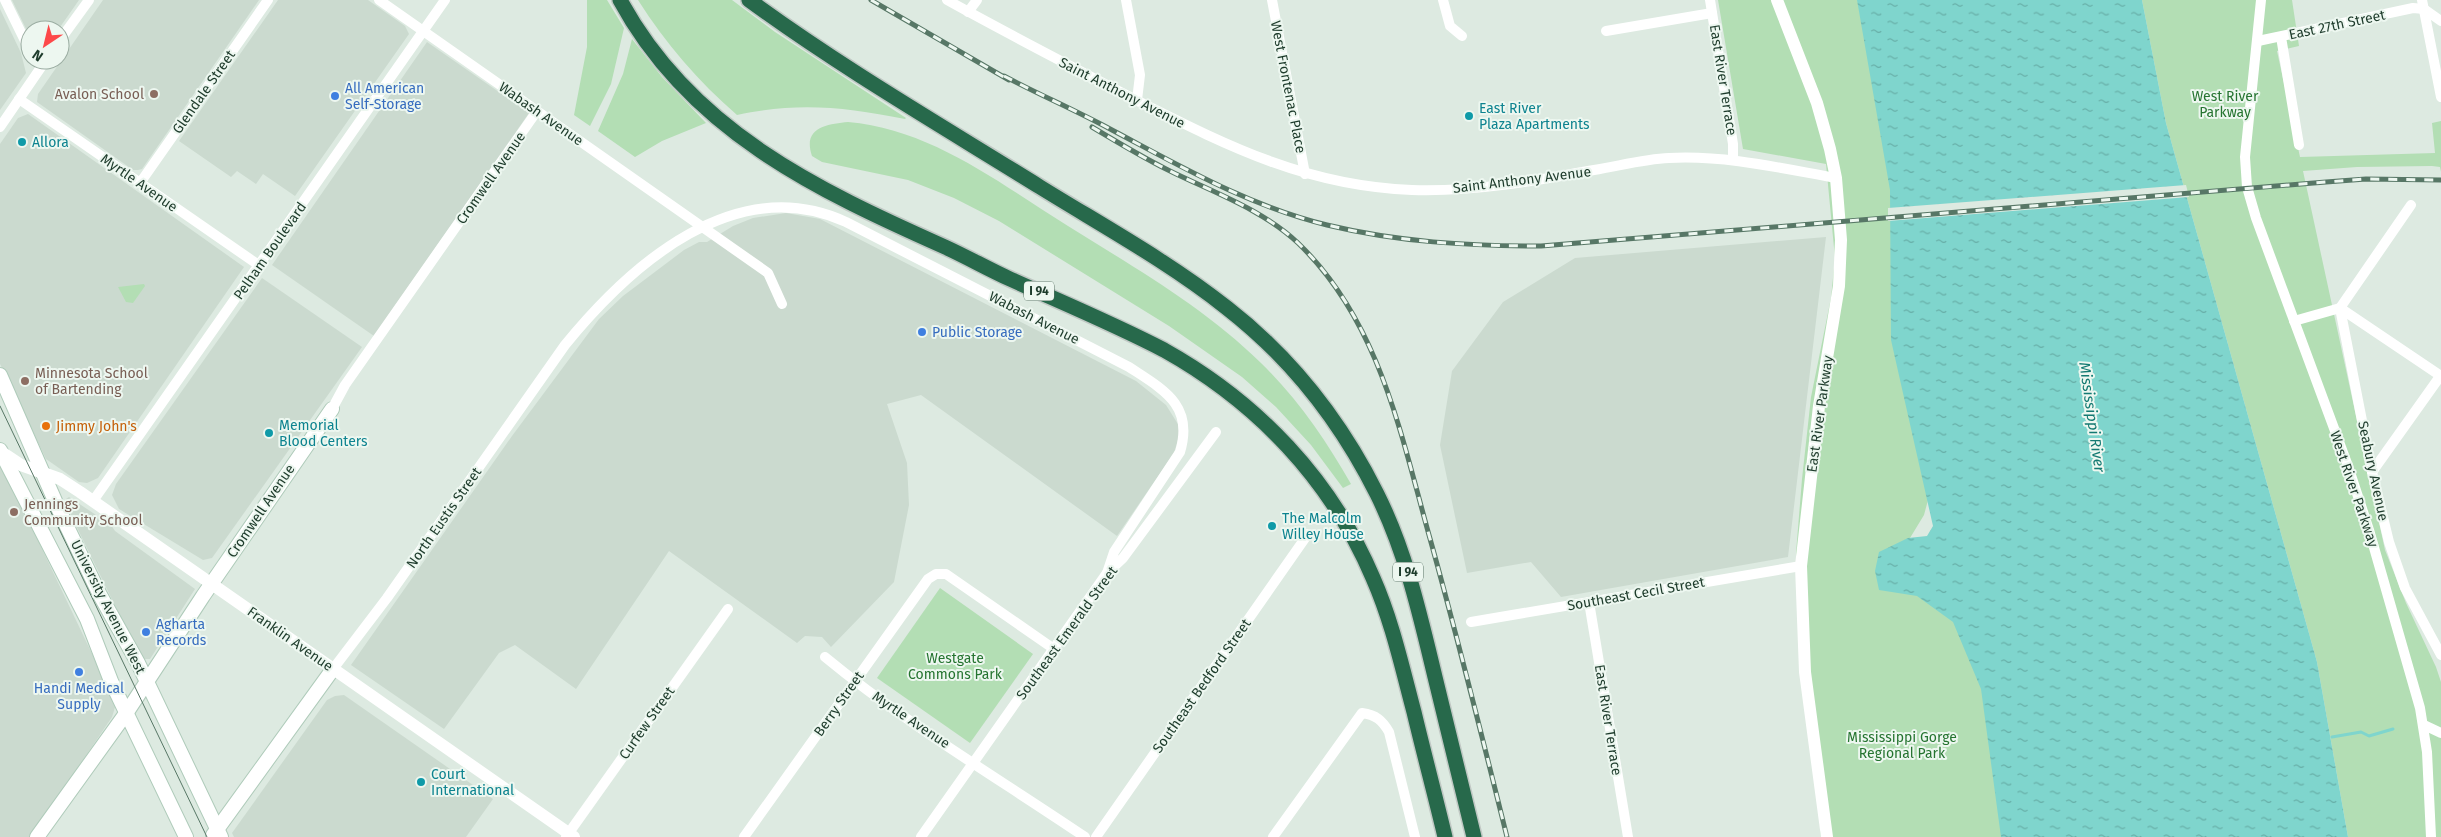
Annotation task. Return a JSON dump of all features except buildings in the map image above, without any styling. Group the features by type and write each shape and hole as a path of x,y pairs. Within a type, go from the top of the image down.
{"highway":[{"name":"I 94","path":"620,0 635,25 665,65 689,91 723,123 763,154 810,183 842,199 1164,350 1204,373 1230,392 1283,440 1315,478 1337,510 1373,576 1402,664 1445,837"},
{"name":"I 94","path":"749,0 905,103 1184,276 1238,317 1295,373 1322,406 1352,448 1377,495 1396,540 1418,604 1474,837"}],"main road":[{"name":"University Avenue West","path":"0,375 59,510 96,586 162,712 199,789 217,834"},
{"name":"Cromwell Avenue","path":"37,837 127,712 332,409"},
{"name":"University Avenue West","path":"0,450 35,521 64,573 142,746 186,837"},
{"name":"North Eustis Street","path":"217,834 332,669"}],"street":[{"path":"5,0 20,31"},
{"path":"70,26 89,0"},
{"name":"Glendale Street","path":"140,183 268,0"},
{"name":"Wabash Avenue","path":"379,0 768,273 782,304"},
{"name":"Pelham Boulevard","path":"93,501 260,266 444,0"},
{"name":"Saint Anthony Avenue","path":"947,0 1056,60 1239,150 1305,174 1356,185 1442,190 1491,187 1666,158 1733,159 1836,178"},
{"path":"968,12 977,0"},
{"path":"1126,0 1140,75 1137,100"},
{"name":"West Frontenac Place","path":"1272,0 1305,174"},
{"path":"1443,0 1450,26 1462,36"},
{"name":"East River Terrace","path":"1710,0 1733,144 1733,159"},
{"name":"East River Parkway","path":"1778,0 1817,103 1836,178 1842,240 1839,286 1819,406 1801,566 1805,672 1827,837"},
{"name":"West River Parkway","path":"2261,0 2245,157 2247,188 2256,218 2348,466 2369,530 2424,725 2431,837"},
{"path":"2423,4 2441,21"},
{"path":"2423,4 2441,97"},
{"name":"East 27th Street","path":"2258,41 2413,8 2423,4"},
{"path":"1606,31 1712,13"},
{"path":"2281,37 2299,145"},
{"path":"0,126 39,70"},
{"name":"Myrtle Avenue","path":"19,99 260,266"},
{"name":"Cromwell Avenue","path":"332,409 345,385 541,114"},
{"path":"2294,321 2340,308 2411,205"},
{"name":"Wabash Avenue","path":"703,227 736,214 768,206 799,207 830,214 1129,367 1161,388 1184,417 1185,434 1180,452 1114,552 1107,573"},
{"name":"North Eustis Street","path":"332,669 392,590 585,321 624,281 677,242 703,227"},
{"path":"2340,308 2441,376 2372,472"},
{"name":"Seabury Avenue","path":"2340,308 2372,472 2389,542 2405,588 2441,655"},
{"name":"Southeast Emerald Street","path":"922,837 1107,573 1123,558 1216,432"},
{"name":"Franklin Avenue","path":"0,450 21,465 60,479 93,501 570,836"},
{"name":"Southeast Bedford Street","path":"1096,837 1308,534"},
{"name":"Southeast Cecil Street","path":"1471,622 1801,566"},
{"name":"Berry Street","path":"744,837 928,579 936,574 946,574 1054,649"},
{"name":"East River Terrace","path":"1589,602 1628,837"},
{"name":"Curfew Street","path":"570,836 728,609"},
{"name":"Myrtle Avenue","path":"825,658 854,682 1085,837"},
{"path":"1273,837 1362,713 1373,714 1382,720 1389,732 1415,837"},
{"path":"2424,725 2441,733"}],"shaded area":[{"path":"12,0 79,0 65,20 22,20"},
{"path":"103,0 259,0 142,169 133,170 37,102 38,94 55,70 70,70 70,48"},
{"path":"278,0 368,0 405,26 409,34 295,196 263,174 256,184 237,171 231,177 179,141"},
{"path":"0,9 20,51 20,70 25,70 26,73 0,110"},
{"path":"427,42 529,113 374,336 272,265"},
{"path":"28,114 244,267 98,478 87,483 79,482 46,459 0,364 0,144 18,118"},
{"path":"786,213 820,219 1136,381 1166,405 1181,429 1174,453 1117,536 921,395 887,404 907,463 909,505 894,582 831,647 822,637 805,636 797,643 669,551 576,689 515,645 499,653 444,729 351,665 512,436 599,319 623,296 684,250 699,242 707,242 733,226 753,218"},
{"path":"1826,237 1788,557 1561,597 1531,562 1467,573 1440,445 1452,371 1503,302 1575,258"},
{"path":"262,278 362,347 212,558 203,560 119,509 112,495 116,484"},
{"path":"0,461 116,704 112,717 31,837 0,837"},
{"path":"69,497 111,525 115,531 195,589 150,659 144,659 139,655 67,507 66,499"},
{"path":"344,695 493,799 466,837 234,837 232,833 327,700 335,696"}],"green space":[{"path":"587,0 607,0 624,28 611,84 590,126 574,115 587,47"},
{"path":"638,0 732,0 775,32 906,118 862,111 801,107 780,108 737,115 683,61"},
{"name":"Mississippi Gorge Regional Park","path":"1718,0 1860,0 1896,184 1931,489 1924,515 1910,538 1886,552 1962,624 2012,789 2022,837 1821,837 1796,553 1811,397 1831,298 1835,258 1826,164 1743,149"},
{"name":"West River Parkway","path":"2142,0 2292,0 2299,46 2277,51 2300,157 2435,153 2432,123 2441,121 2441,172 2440,167 2432,166 2357,167 2303,171 2385,550 2441,682 2441,837 2348,837 2317,662 2166,123"},
{"path":"632,39 662,77 706,123 662,141 635,157 598,131 623,74"},
{"path":"848,122 908,135 963,160 1193,306 1239,343 1287,390 1321,436 1351,484 1343,488 1311,445 1276,407 1242,377 1169,326 999,221 954,198 908,180 822,162 812,156 810,146 814,133 825,126"},
{"path":"144,284 145,286 133,303 126,302 118,287"},
{"name":"Westgate Commons Park","path":"940,588 1033,654 970,743 877,678"}],"water":[{"name":"Mississippi River","path":"1857,0 2142,0 2166,123 2317,662 2348,837 2001,837 1981,689 1953,622 1917,596 1879,590 1875,571 1879,552 1908,538 1927,536 1933,526 1891,340 1890,190"}],"pier":[{"path":"2186,185 2189,197 1888,221 1888,208"}],"waterway":[{"path":"2332,737 2361,732 2369,736 2393,729"}],"tram line":[{"path":"0,406 207,837"}],"railway":[{"path":"871,0 1009,80"},
{"path":"1004,76 1216,184 1270,207 1298,217 1354,231 1460,244 1541,246 2366,179 2441,180"},
{"path":"1092,127 1158,165 1269,220 1298,243 1326,274 1349,307 1383,379 1408,456 1479,723 1507,837"}],"place":[{"name":"Avalon School","path":"154,94"},
{"name":"All American Self-Storage","path":"335,96"},
{"name":"East River Plaza Apartments","path":"1469,116"},
{"name":"Allora","path":"22,142"},
{"name":"Public Storage","path":"922,332"},
{"name":"Minnesota School of Bartending","path":"25,381"},
{"name":"Jimmy John's","path":"46,426"},
{"name":"Memorial Blood Centers","path":"269,433"},
{"name":"Jennings Community School","path":"14,512"},
{"name":"The Malcolm Willey House","path":"1272,526"},
{"name":"Agharta Records","path":"146,632"},
{"name":"Handi Medical Supply","path":"79,672"},
{"name":"Court International","path":"421,782"}]}
